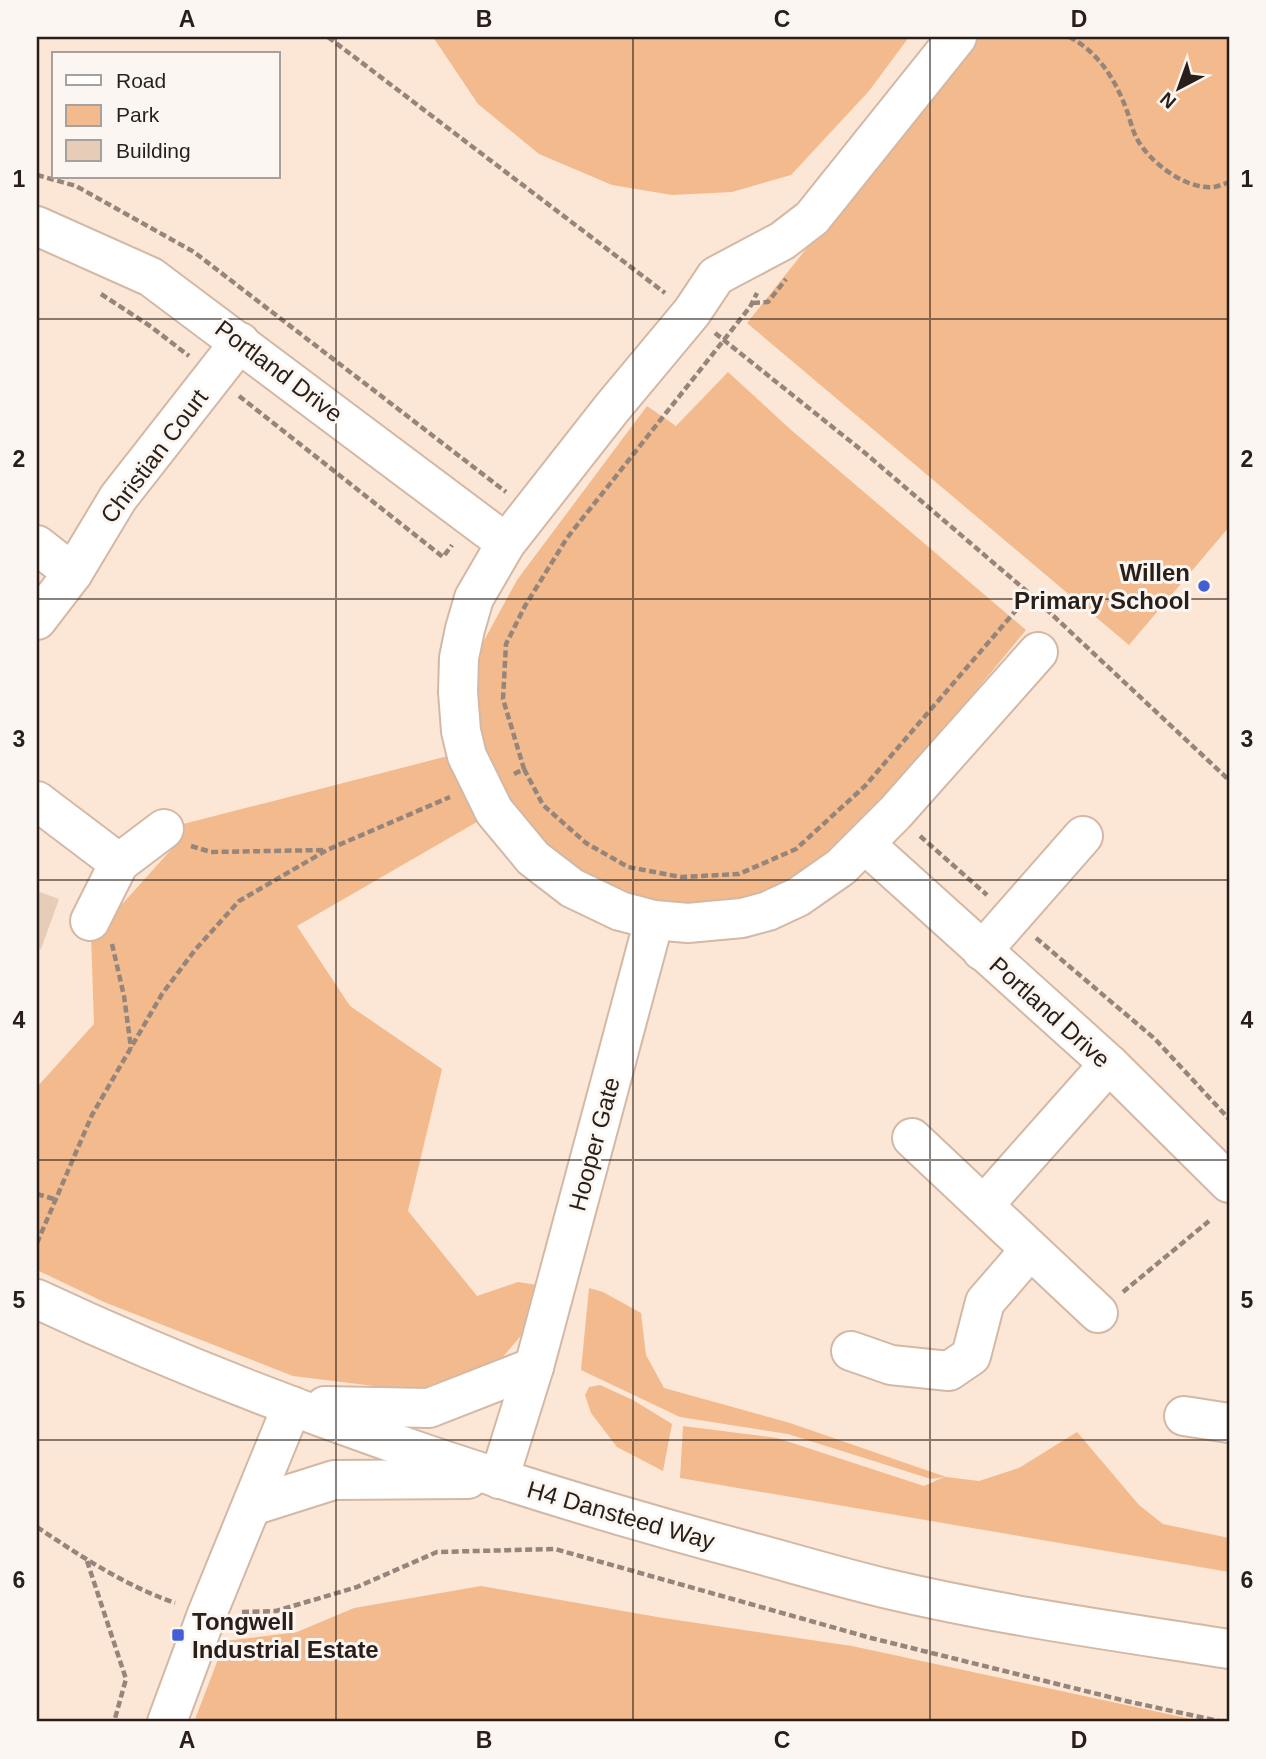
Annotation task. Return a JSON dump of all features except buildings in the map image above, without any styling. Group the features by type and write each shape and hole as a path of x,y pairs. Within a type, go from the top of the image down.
{"street":[{"path":"957,37 812,218 782,241 716,276 692,313 506,542 474,598 459,657 461,731 467,757 494,811 513,837 549,872 594,900 620,911 654,920 688,922 742,918 768,911 821,883 866,845 1038,652"},
{"name":"Portland Drive","path":"37,226 151,277 506,542"},
{"name":"Christian Court","path":"37,620 73,573 118,498 240,342"},
{"path":"37,545 73,573"},
{"path":"37,802 119,863"},
{"path":"90,921 119,863 164,829"},
{"path":"982,951 1083,836"},
{"name":"Portland Drive","path":"866,845 1109,1064 1229,1183"},
{"name":"Hooper Gate","path":"499,1479 534,1367 654,920"},
{"path":"984,1205 1109,1064"},
{"path":"912,1138 1098,1313"},
{"path":"851,1351 891,1365 949,1371 971,1356 985,1302 1030,1250"},
{"name":"H4 Dansteed Way","path":"48,1304 292,1406 499,1479 656,1527 884,1588 1052,1622 1229,1649"},
{"path":"167,1722 207,1614 292,1406 429,1408 534,1367"},
{"path":"1184,1416 1229,1423"},
{"path":"252,1506 334,1480 499,1479"}],"path":[{"path":"328,37 692,313 723,341 865,453 1030,594 1229,780"},
{"path":"1069,37 1092,52 1106,68 1127,110 1136,137 1158,165 1184,180 1212,187 1229,182"},
{"path":"37,175 76,186 194,252 567,538"},
{"path":"90,289 150,326 443,557 474,518"},
{"path":"723,341 567,538 525,606 506,644 503,699 524,769 543,805 586,843 628,867 681,877 739,874 796,849 865,786 1030,594"},
{"path":"37,1243 92,1115 163,993 195,950 239,901 327,850 467,790 483,789 524,769"},
{"path":"865,786 1155,1039 1229,1119"},
{"path":"164,829 178,842 211,852 327,850"},
{"path":"90,921 104,932 115,947 131,1048"},
{"path":"37,1194 57,1200"},
{"path":"1098,1313 1209,1221"},
{"path":"37,1527 87,1561 160,1598 207,1614 276,1611 357,1587 437,1552 555,1549 871,1638 1223,1722"},
{"path":"87,1561 126,1679 114,1722"}],"green space":[{"path":"433,37 909,37 869,91 791,175 732,192 672,195 612,185 539,154 478,104"},
{"path":"975,37 1229,37 1229,527 1129,645 747,323"},
{"path":"728,372 790,429 1026,630 868,819 793,884 746,900 705,905 655,902 609,890 557,861 521,828 482,752 474,659 517,580 647,406 676,426"},
{"path":"452,755 482,819 297,926 350,1006 442,1069 408,1211 477,1296 518,1282 537,1285 530,1325 502,1358 415,1391 293,1376 104,1302 37,1270 37,1087 94,1024 91,934 98,931 178,842 164,829"},
{"path":"589,1288 603,1292 641,1313 646,1355 664,1388 790,1423 946,1477 979,1481 1019,1468 1077,1432 1139,1505 1163,1524 1229,1538 1229,1572 680,1478 683,1426 777,1438 924,1486 944,1477 931,1479 788,1434 680,1417 581,1370"},
{"path":"600,1385 633,1400 672,1424 663,1471 617,1447 591,1413 585,1395 589,1387"},
{"path":"481,1586 663,1618 852,1646 1205,1722 194,1722 225,1641 297,1632 354,1608"}],"place":[{"name":"Willen Primary School","path":"1204,586"},
{"name":"Tongwell Industrial Estate","path":"178,1635"}]}
